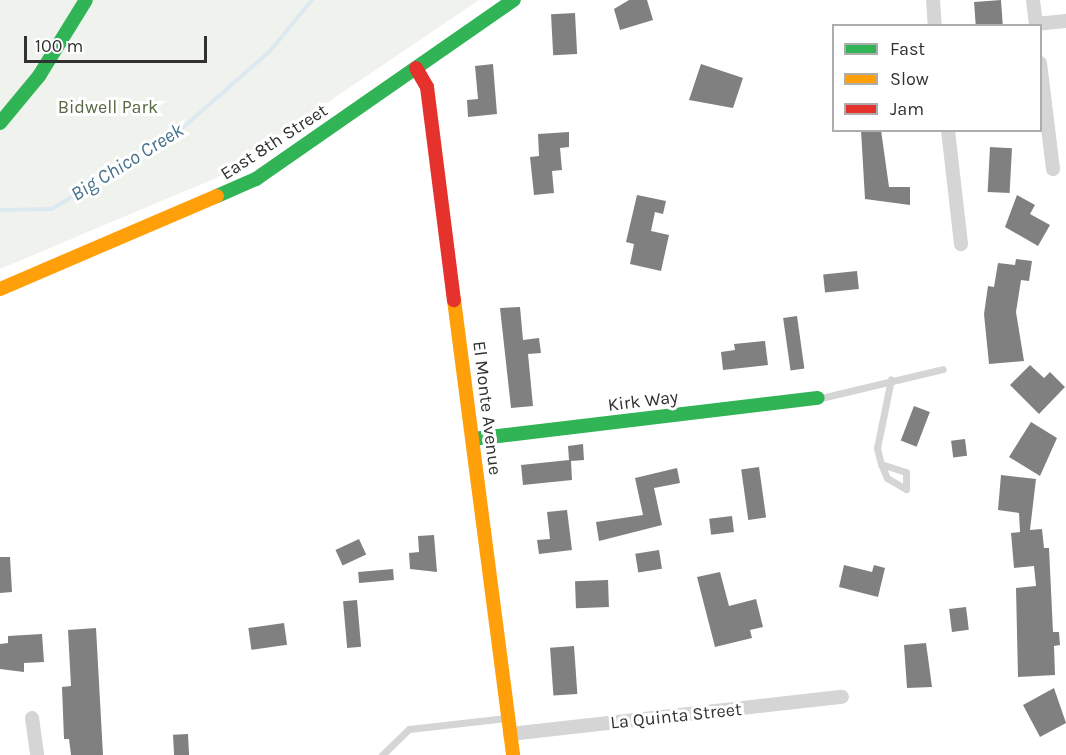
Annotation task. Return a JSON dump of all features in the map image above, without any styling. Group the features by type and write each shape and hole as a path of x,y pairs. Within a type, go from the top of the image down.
{"street":[{"path":"0,123 39,76 86,0"},
{"name":"East 8th Street","path":"0,289 256,179 514,0"},
{"path":"933,0 936,24"},
{"path":"1033,0 1036,24"},
{"path":"1042,24 1066,21"},
{"name":"El Monte Avenue","path":"416,68 427,87 513,755"},
{"path":"1042,72 1053,169"},
{"path":"948,132 961,244"},
{"name":"Kirk Way","path":"473,439 818,398"},
{"name":"La Quinta Street","path":"510,734 842,697"},
{"path":"32,718 37,755"}],"lane":[{"path":"818,398 891,379 943,369"},
{"path":"881,464 901,467 909,486 901,490 893,485 881,464 877,444 891,379"},
{"path":"382,755 409,729 508,717"}],"green space":[{"name":"Bidwell Park","path":"0,0 479,0 216,178 0,269"}],"building":[{"path":"629,0 647,0 653,20 620,30 614,9"},
{"path":"1001,0 1003,24 976,24 974,2"},
{"path":"575,13 577,54 553,55 551,14"},
{"path":"493,64 497,114 468,117 467,100 478,99 475,66"},
{"path":"701,64 743,78 733,108 689,100"},
{"path":"569,132 569,147 560,148 562,170 552,171 554,193 534,195 530,157 539,156 538,134"},
{"path":"861,132 881,132 889,187 910,187 910,205 865,199"},
{"path":"990,147 1012,148 1010,193 988,192"},
{"path":"637,195 666,201 663,214 655,212 651,231 669,235 661,271 630,264 634,244 626,242"},
{"path":"1017,195 1035,205 1030,214 1050,225 1038,246 1005,227"},
{"path":"1016,259 1032,261 1029,281 1021,280 1016,312 1024,361 989,364 984,314 988,286 994,287 998,263 1015,265"},
{"path":"857,271 859,289 825,292 823,275"},
{"path":"520,307 523,340 539,338 541,353 528,354 533,406 511,408 500,308"},
{"path":"797,316 804,368 791,370 783,318"},
{"path":"765,341 768,365 723,370 721,352 735,350 734,344"},
{"path":"1030,365 1044,378 1050,372 1065,387 1039,414 1010,385"},
{"path":"914,406 930,412 917,447 901,441"},
{"path":"1031,422 1057,438 1040,476 1009,457"},
{"path":"965,439 967,456 953,458 951,441"},
{"path":"583,444 584,460 571,461 572,480 523,485 521,465 569,460 568,446"},
{"path":"759,467 766,518 748,520 741,470"},
{"path":"677,468 680,483 654,488 662,525 599,541 596,522 643,515 635,478"},
{"path":"1001,475 1036,479 1030,530 1042,529 1044,548 1049,548 1053,632 1059,632 1060,645 1054,646 1055,675 1018,677 1016,588 1036,586 1034,566 1014,568 1011,533 1020,532 1019,513 998,510"},
{"path":"567,510 572,550 539,554 537,540 550,539 547,512"},
{"path":"732,516 734,532 711,535 709,519"},
{"path":"434,535 437,572 410,569 409,553 419,552 418,536"},
{"path":"359,539 366,554 343,565 335,550"},
{"path":"659,550 662,569 638,573 635,554"},
{"path":"0,557 10,557 12,592 0,593"},
{"path":"844,565 872,572 874,565 885,568 878,597 839,587"},
{"path":"393,569 394,580 359,583 358,572"},
{"path":"720,572 729,606 756,599 763,627 750,630 752,638 715,647 697,577"},
{"path":"608,580 609,607 576,608 575,581"},
{"path":"357,600 361,647 347,648 343,601"},
{"path":"966,607 969,630 952,632 949,609"},
{"path":"284,623 287,645 251,650 248,628"},
{"path":"96,628 103,755 71,755 69,739 64,739 62,687 71,686 68,630"},
{"path":"42,634 44,662 24,663 24,672 0,669 0,644 8,643 8,636"},
{"path":"926,643 932,687 907,688 904,645"},
{"path":"574,646 577,694 553,696 550,648"},
{"path":"1054,688 1066,723 1040,737 1023,705"},
{"path":"188,734 189,755 174,755 173,735"}],"waterway":[{"name":"Big Chico Creek","path":"0,210 52,209 178,132 270,51 312,0"}],"traffic: fast":[{"path":"0,123 39,76 86,0"},
{"path":"217,196 256,179 514,0"},
{"path":"473,439 818,398"}],"traffic: slow":[{"path":"0,289 217,196"},
{"path":"454,300 513,755"}],"traffic: jam":[{"path":"416,68 427,87 454,300"}]}
